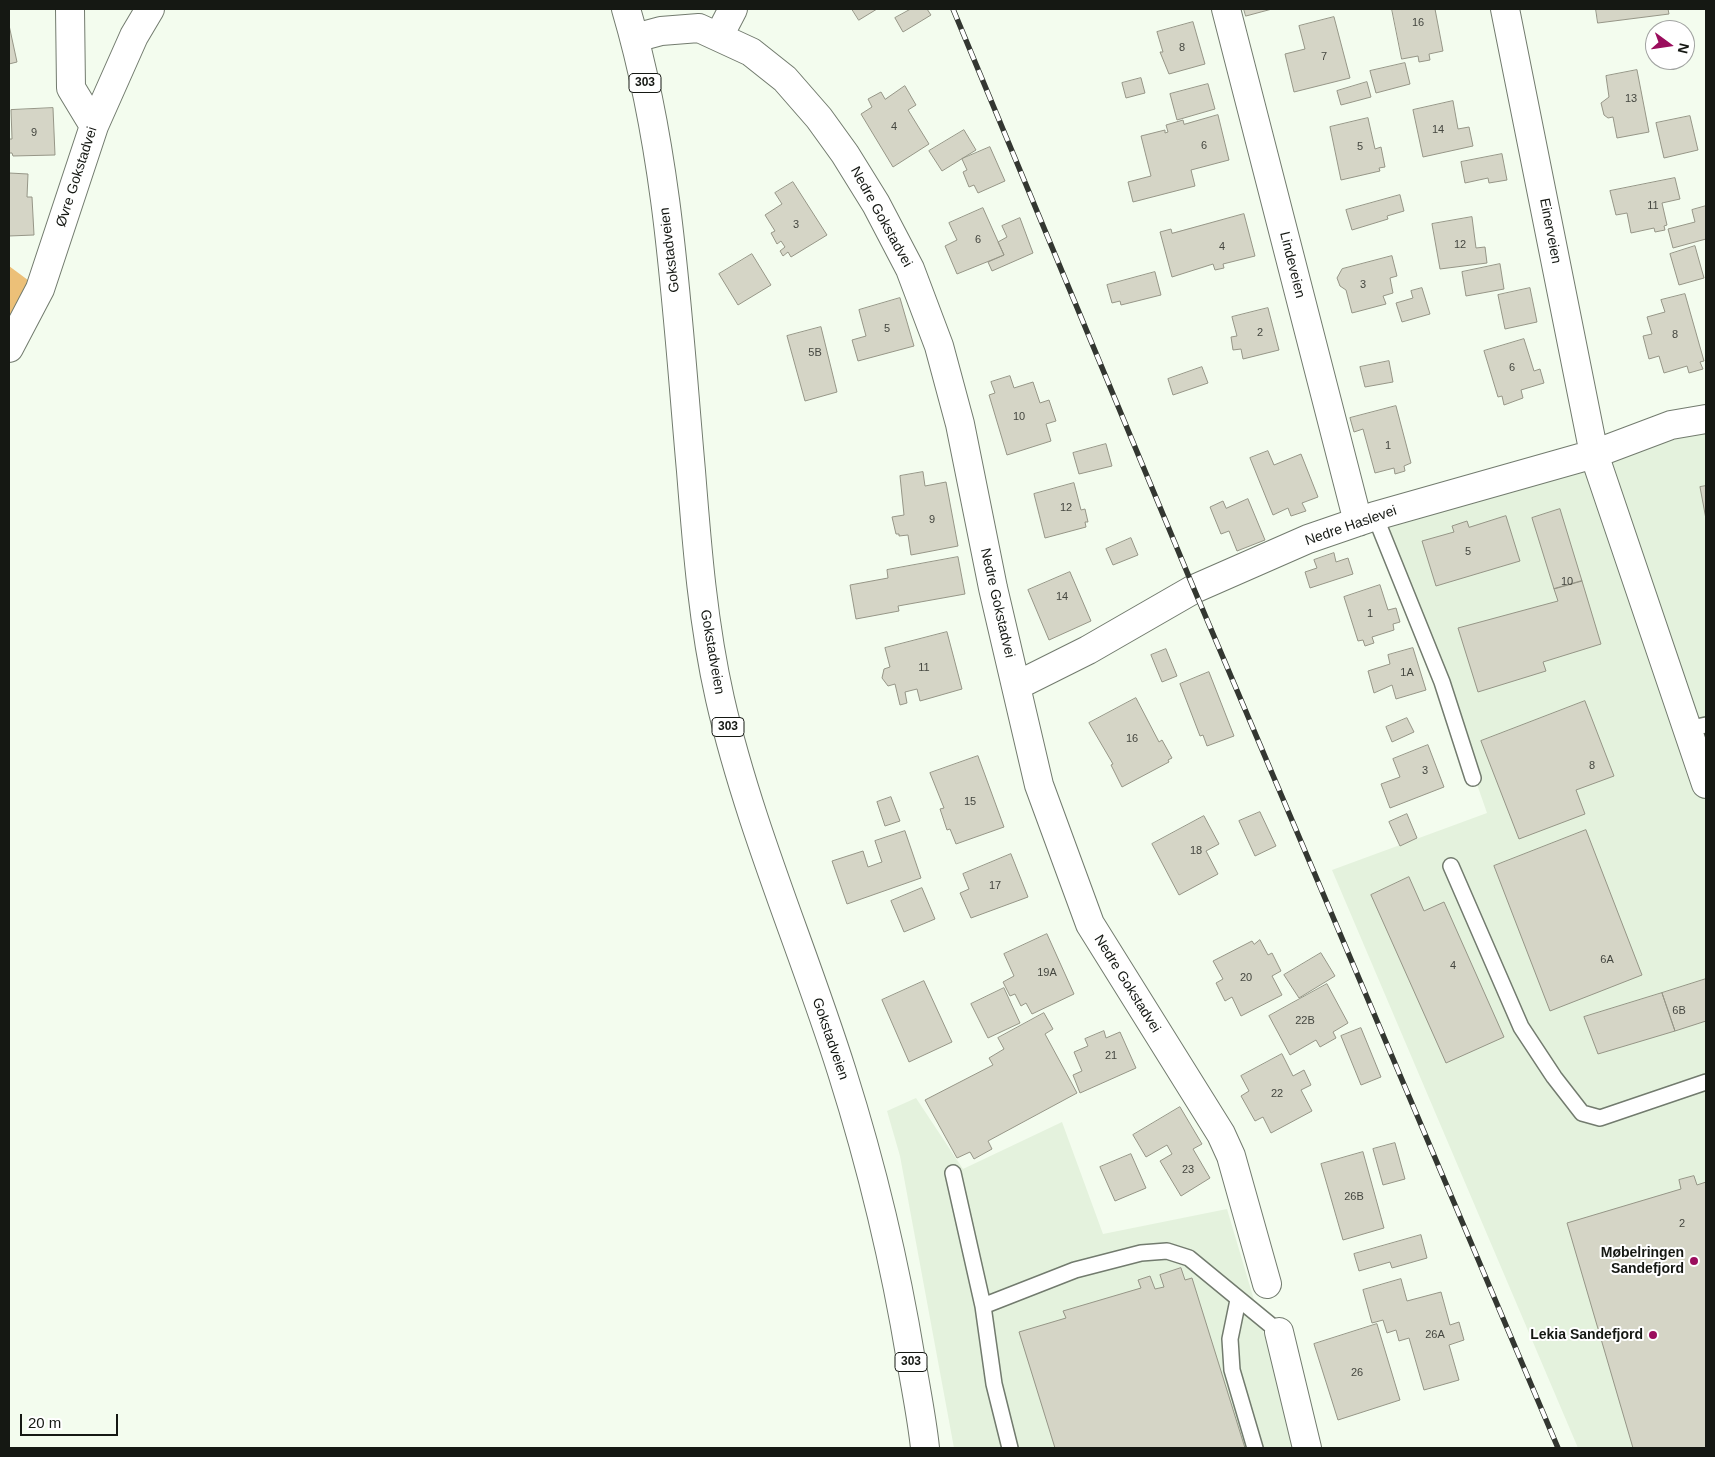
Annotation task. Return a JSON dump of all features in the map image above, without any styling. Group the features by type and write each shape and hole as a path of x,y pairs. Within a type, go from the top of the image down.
{"street":[{"path":"70,9 71,88 94,126"},
{"name":"Øvre Gokstadvei","path":"9,348 40,289 94,126 134,36 150,9"},
{"name":"Gokstadveien","path":"626,9 635,38 659,159 674,274 697,547 707,634 721,702 749,800 842,1073 872,1174 897,1275 925,1448"},
{"path":"719,36 733,9"},
{"name":"Lindeveien","path":"1226,9 1366,519"},
{"name":"Einerveien","path":"1505,9 1594,454 1697,727 1706,784"},
{"name":"Nedre Gokstadvei","path":"635,38 660,31 699,28 751,52 785,79 845,154 876,204 910,269 939,346 960,424 993,588 1039,786 1090,924 1221,1134 1231,1156 1267,1284"},
{"name":"Nedre Haslevei","path":"1016,686 1088,650 1194,589 1308,539 1366,519 1594,454 1672,425 1706,419"},
{"name":"Gokstadveien","path":"897,1275 907,1448"},
{"path":"1279,1332 1308,1448"}],"lane":[{"path":"1366,519 1442,682 1473,778"},
{"path":"1451,866 1521,1027 1554,1077 1582,1113 1600,1118 1706,1082"},
{"path":"953,1173 983,1306 994,1384 1010,1448"},
{"path":"983,1306 1075,1270 1141,1253 1167,1251 1189,1258 1215,1277 1238,1300 1279,1332"},
{"path":"1238,1300 1230,1339 1232,1370 1256,1448"}],"shaded area":[{"path":"9,266 40,289 9,348"},
{"path":"1706,427 1706,1448 1578,1448 1332,870 1487,813 1384,517"},
{"path":"916,1098 963,1169 1062,1122 1103,1234 1227,1209 1298,1448 954,1448 900,1156 887,1111"}],"building":[{"path":"852,9 877,9 859,20"},
{"path":"911,9 927,9 931,15 903,32 895,18"},
{"path":"1244,9 1272,9 1246,16"},
{"path":"1392,9 1435,9 1443,51 1429,54 1430,60 1419,62 1418,56 1402,59"},
{"path":"1596,9 1668,9 1669,14 1598,23"},
{"path":"1334,17 1350,78 1294,92 1285,54 1305,49 1299,26"},
{"path":"1193,22 1205,64 1169,74 1160,52 1163,52 1157,32"},
{"path":"9,25 17,62 9,64"},
{"path":"1405,63 1410,84 1376,93 1370,71"},
{"path":"1637,70 1649,132 1617,138 1613,117 1608,118 1604,115 1601,103 1609,97 1606,76"},
{"path":"1141,78 1145,93 1126,98 1122,83"},
{"path":"1367,82 1371,97 1341,105 1337,91"},
{"path":"1208,84 1215,109 1177,120 1170,94"},
{"path":"905,86 916,105 908,110 929,144 893,167 861,114 872,107 868,99 881,92 885,99"},
{"path":"1453,101 1458,129 1469,127 1473,146 1423,157 1413,110"},
{"path":"53,108 55,155 13,156 12,153 9,153 9,139 12,139 11,110"},
{"path":"1218,115 1229,160 1191,170 1195,186 1133,202 1128,182 1151,176 1141,136 1165,130 1165,133 1168,132 1166,125 1183,120 1184,124"},
{"path":"1690,116 1698,150 1664,158 1656,123"},
{"path":"1368,118 1375,149 1381,147 1385,167 1379,168 1380,171 1341,180 1330,127"},
{"path":"964,130 976,150 942,171 929,151"},
{"path":"990,147 1005,181 978,193 974,185 969,187 963,172 967,170 962,159"},
{"path":"1502,154 1507,180 1489,183 1488,178 1465,183 1461,162"},
{"path":"9,173 28,174 27,197 32,197 34,235 9,236"},
{"path":"1675,178 1680,199 1662,203 1667,225 1664,226 1665,230 1655,232 1654,228 1631,233 1627,213 1616,215 1610,191"},
{"path":"793,182 827,235 791,257 788,252 783,256 780,251 785,247 781,241 777,244 771,233 775,231 765,215 782,204 775,193"},
{"path":"1400,195 1404,211 1387,216 1388,219 1352,230 1346,210"},
{"path":"1706,206 1706,239 1673,248 1668,229 1695,222 1692,210"},
{"path":"983,208 1004,255 957,274 945,246 957,240 949,223"},
{"path":"1244,214 1255,256 1223,264 1224,268 1215,270 1213,264 1172,277 1160,232 1171,229 1172,233"},
{"path":"1472,217 1476,248 1485,247 1487,263 1440,269 1432,224"},
{"path":"1020,218 1033,253 992,271 988,262 1004,255 998,242 1007,237 1002,226"},
{"path":"1695,246 1704,278 1679,285 1670,254"},
{"path":"752,254 771,285 738,305 719,274"},
{"path":"1392,256 1397,276 1390,278 1393,293 1383,296 1386,304 1352,313 1346,290 1340,286 1337,278 1342,269"},
{"path":"1500,264 1504,289 1466,296 1462,272"},
{"path":"1155,272 1161,295 1121,305 1120,301 1112,303 1107,285"},
{"path":"1422,288 1430,314 1402,322 1396,303 1413,298 1411,291"},
{"path":"1530,288 1537,322 1505,329 1498,295"},
{"path":"1685,294 1704,361 1700,362 1703,369 1689,373 1687,366 1664,373 1659,356 1649,359 1643,336 1652,334 1647,317 1665,312 1661,300"},
{"path":"900,298 914,346 858,361 852,340 866,336 859,310"},
{"path":"1268,308 1279,350 1243,359 1241,349 1233,350 1231,337 1237,336 1232,317"},
{"path":"821,327 837,392 805,401 787,336"},
{"path":"1524,339 1534,371 1540,369 1544,383 1521,390 1523,398 1504,405 1502,396 1498,397 1484,351"},
{"path":"1389,361 1393,382 1365,387 1360,367"},
{"path":"1202,367 1208,383 1173,395 1168,379"},
{"path":"1010,376 1014,388 1033,382 1040,403 1049,400 1056,421 1046,424 1051,441 1007,455 989,395 995,393 991,382"},
{"path":"1396,406 1411,463 1404,466 1405,471 1395,474 1394,468 1375,473 1363,429 1354,432 1350,418"},
{"path":"1106,444 1112,466 1079,474 1073,453"},
{"path":"1268,451 1274,465 1301,454 1318,497 1302,503 1306,511 1291,516 1288,508 1273,515 1250,458"},
{"path":"923,472 925,486 946,482 958,546 911,555 908,535 899,536 899,534 896,534 892,517 904,515 900,476"},
{"path":"1074,483 1081,510 1085,509 1088,522 1085,522 1086,527 1045,538 1034,494"},
{"path":"1706,486 1706,519 1700,487"},
{"path":"1248,499 1265,540 1237,551 1229,531 1221,534 1210,507 1223,501 1226,508"},
{"path":"1560,509 1582,581 1554,589 1532,518"},
{"path":"1506,516 1520,561 1436,586 1422,541 1454,532 1452,526 1467,521 1469,527"},
{"path":"1131,538 1138,555 1113,565 1106,549"},
{"path":"1334,553 1336,562 1348,558 1353,574 1310,588 1305,572 1317,568 1314,560"},
{"path":"958,557 965,594 898,606 899,611 856,619 850,585 888,578 887,570"},
{"path":"1070,572 1091,621 1049,640 1028,590"},
{"path":"1582,581 1601,644 1543,662 1546,671 1478,692 1458,628 1558,601 1554,589"},
{"path":"1380,585 1388,610 1396,608 1400,622 1393,624 1394,630 1372,637 1374,643 1365,646 1363,640 1358,641 1344,597"},
{"path":"947,632 962,689 920,701 917,689 905,692 907,703 900,705 895,684 888,686 882,678 884,669 890,667 885,648"},
{"path":"1413,648 1426,690 1396,699 1392,685 1374,693 1368,671 1390,664 1388,655"},
{"path":"1166,649 1177,676 1162,682 1151,655"},
{"path":"1209,672 1234,736 1207,746 1203,735 1200,736 1180,684"},
{"path":"1136,698 1159,742 1162,740 1172,758 1168,760 1169,762 1122,787 1111,765 1113,764 1089,723"},
{"path":"1585,701 1614,776 1576,790 1585,814 1519,839 1481,741"},
{"path":"1407,718 1414,732 1392,742 1386,727"},
{"path":"1428,745 1444,787 1390,808 1381,784 1400,777 1393,759"},
{"path":"978,756 1004,827 956,844 950,829 947,830 940,809 944,808 930,773"},
{"path":"891,797 900,821 885,826 877,802"},
{"path":"1260,812 1276,846 1255,856 1239,821"},
{"path":"1407,814 1417,838 1400,846 1389,822"},
{"path":"1204,816 1219,844 1206,851 1218,874 1179,895 1152,844"},
{"path":"1586,830 1642,975 1550,1011 1494,866"},
{"path":"905,831 921,878 847,904 832,861 863,851 868,867 882,862 875,841"},
{"path":"1011,854 1028,897 971,918 960,893 969,889 963,874"},
{"path":"1409,877 1424,911 1444,902 1504,1037 1446,1063 1371,895"},
{"path":"922,888 935,919 904,932 891,901"},
{"path":"1047,934 1074,994 1032,1014 1026,1003 1021,1006 1015,994 1010,996 1003,982 1014,976 1004,954"},
{"path":"1260,940 1268,955 1272,953 1281,971 1272,976 1282,995 1241,1016 1232,997 1225,1001 1216,983 1223,979 1213,961 1252,941 1254,944"},
{"path":"1321,953 1335,976 1299,998 1284,975"},
{"path":"1706,979 1706,1021 1675,1031 1662,993"},
{"path":"924,981 952,1042 909,1062 882,1000"},
{"path":"1327,984 1348,1023 1333,1032 1336,1038 1320,1047 1316,1040 1290,1055 1269,1016"},
{"path":"1004,988 1020,1023 988,1038 971,1004"},
{"path":"1662,993 1675,1031 1598,1054 1584,1017"},
{"path":"1044,1013 1053,1029 1045,1034 1077,1093 988,1141 992,1149 974,1159 970,1152 957,1158 925,1100 993,1065 989,1058 1004,1049 998,1038"},
{"path":"1361,1028 1381,1077 1361,1085 1341,1036"},
{"path":"1104,1031 1106,1038 1120,1032 1136,1068 1080,1093 1073,1075 1082,1071 1074,1052 1088,1046 1085,1039"},
{"path":"1282,1054 1293,1076 1304,1070 1311,1085 1301,1090 1312,1111 1271,1133 1263,1117 1255,1121 1241,1096 1249,1091 1241,1076"},
{"path":"1180,1107 1202,1144 1193,1149 1210,1178 1181,1196 1160,1161 1172,1154 1167,1145 1146,1157 1133,1135"},
{"path":"1395,1143 1405,1179 1383,1185 1373,1149"},
{"path":"1363,1152 1384,1228 1343,1240 1321,1164"},
{"path":"1131,1154 1146,1188 1115,1201 1100,1167"},
{"name":"Lekia Sandefjord","path":"1694,1176 1697,1185 1706,1182 1706,1448 1633,1448 1567,1223 1681,1189 1679,1180"},
{"path":"1421,1235 1427,1258 1392,1268 1390,1262 1359,1271 1354,1254"},
{"path":"1181,1268 1185,1280 1192,1278 1245,1448 1055,1448 1019,1332 1066,1318 1063,1311 1141,1288 1138,1280 1150,1276 1155,1289 1164,1287 1160,1275"},
{"path":"1401,1279 1407,1301 1441,1292 1450,1325 1459,1322 1464,1340 1449,1345 1459,1380 1424,1390 1409,1338 1399,1341 1396,1330 1387,1333 1383,1320 1372,1323 1363,1290"},
{"path":"1377,1324 1400,1400 1338,1420 1314,1344"}],"railway":[{"path":"953,9 1194,589 1558,1448"}],"place":[{"name":"Møbelringen Sandefjord","path":"1694,1261"},
{"name":"Lekia Sandefjord","path":"1653,1335"}]}
